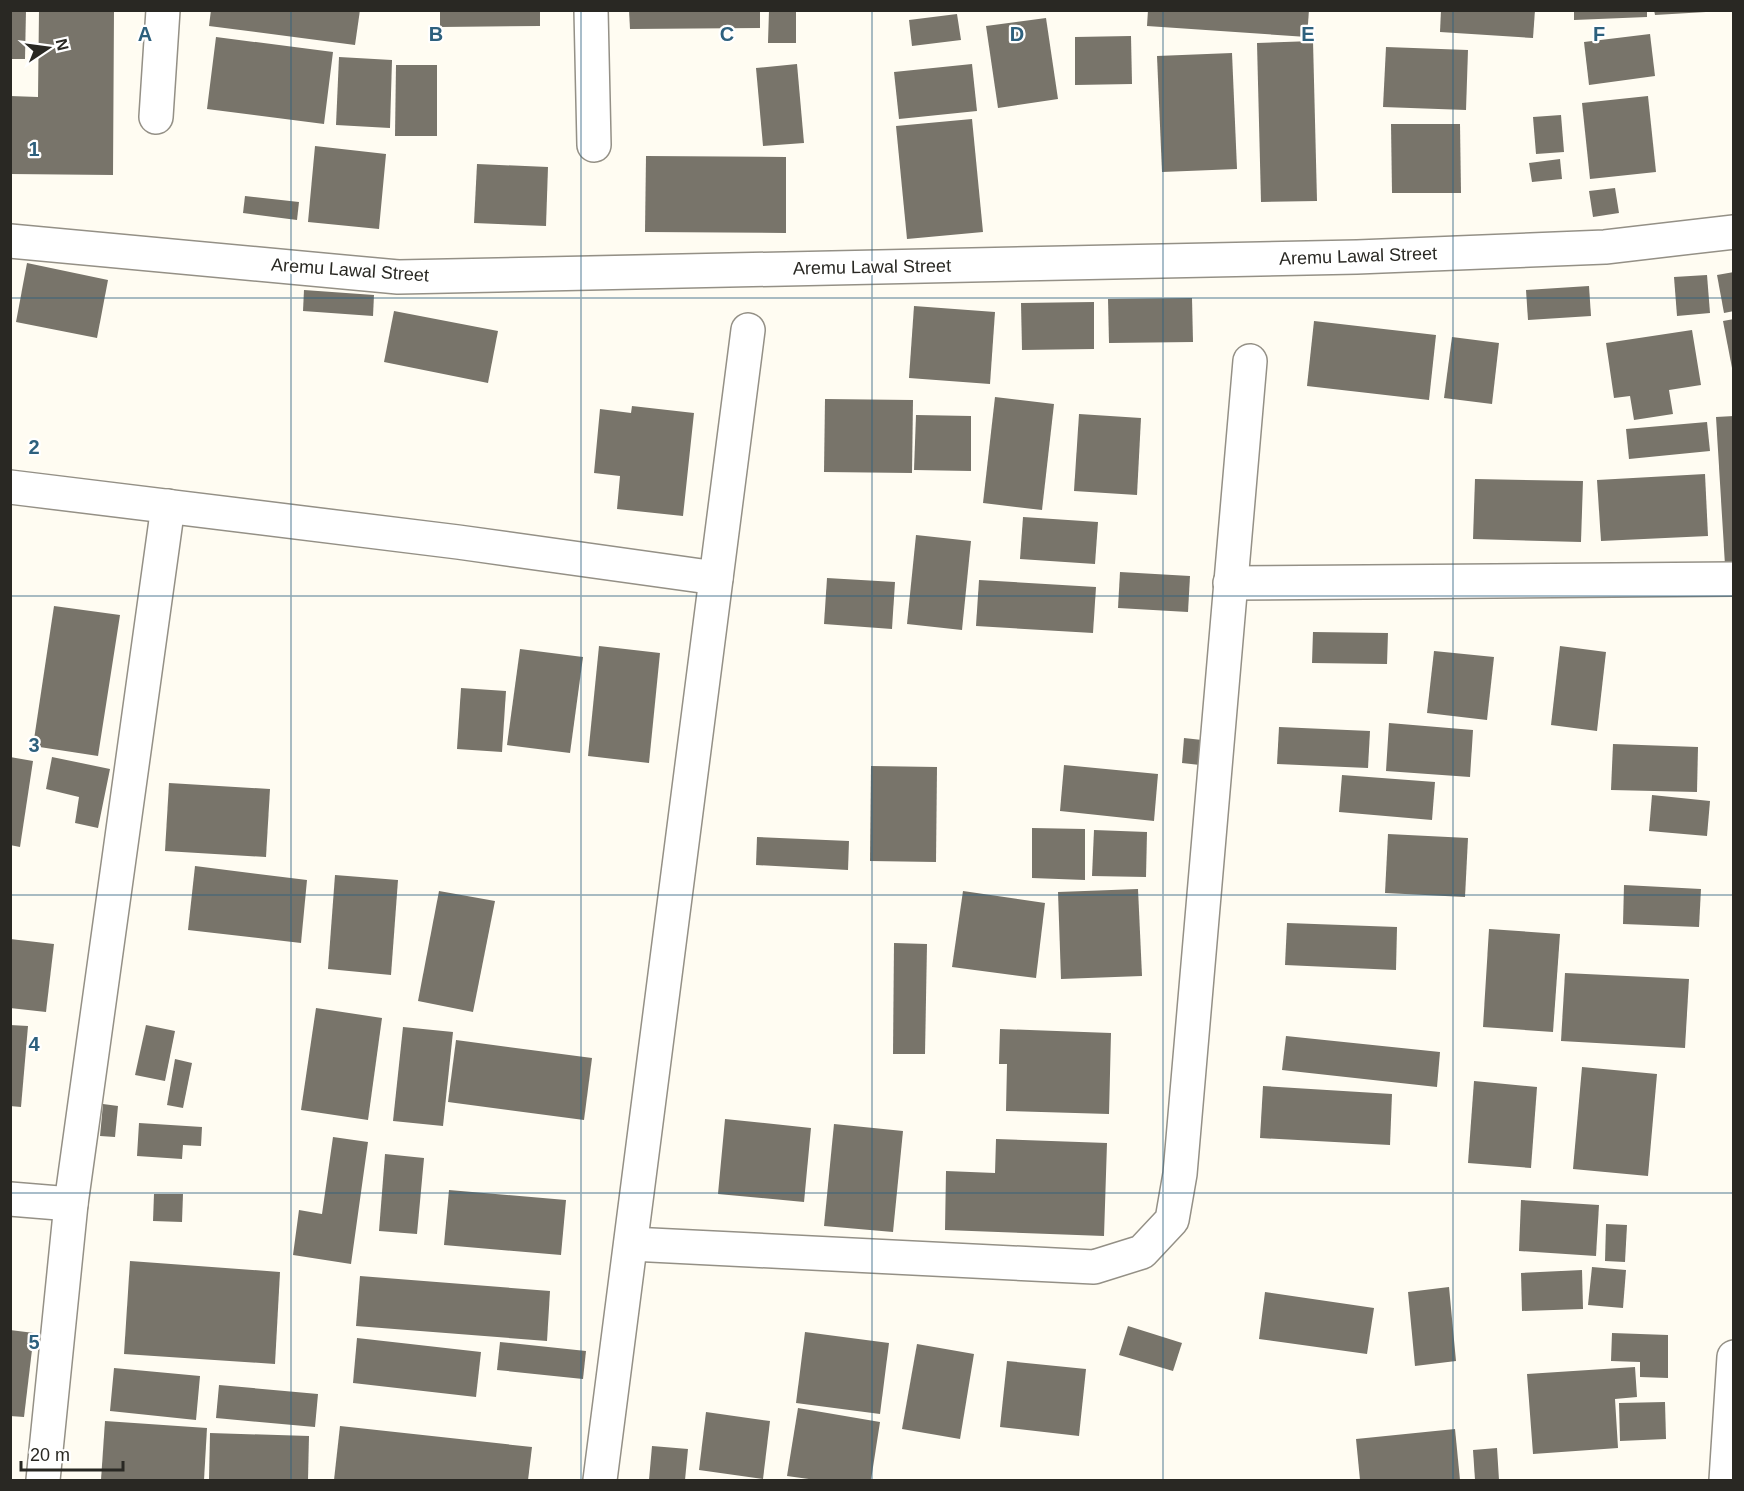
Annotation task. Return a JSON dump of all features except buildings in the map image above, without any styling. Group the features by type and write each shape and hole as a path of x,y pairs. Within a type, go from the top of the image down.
{"street":[{"path":"156,117 163,10"},
{"path":"591,10 594,145"},
{"name":"Aremu Lawal Street","path":"10,241 398,277 1357,257 1605,247 1734,232"},
{"path":"600,1480 748,330"},
{"path":"631,1244 1094,1267 1142,1252 1172,1220 1180,1174 1250,361"},
{"path":"10,487 458,542 716,578"},
{"path":"49,1475 71,1204 168,506"},
{"path":"1230,584 1734,579"},
{"path":"10,1199 71,1204"},
{"path":"1726,1480 1734,1357"}]}
